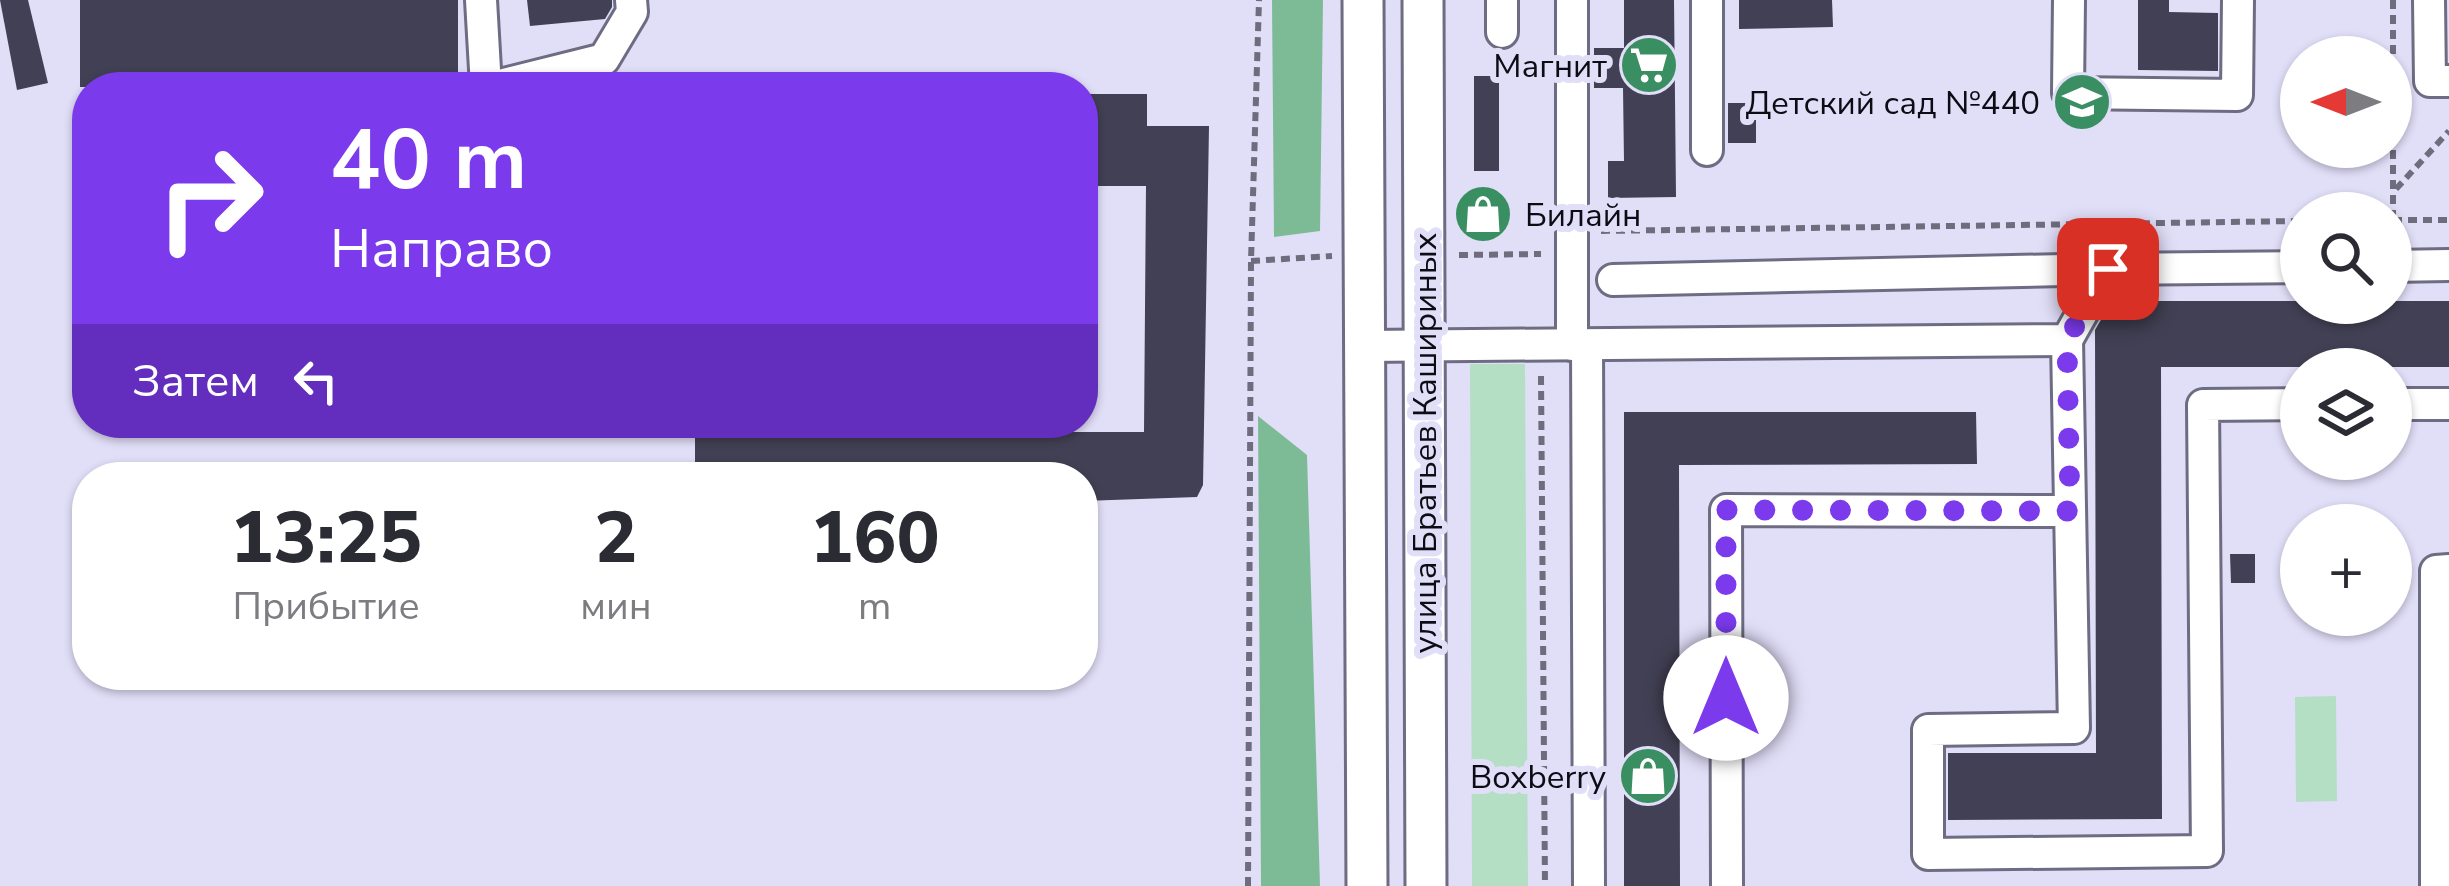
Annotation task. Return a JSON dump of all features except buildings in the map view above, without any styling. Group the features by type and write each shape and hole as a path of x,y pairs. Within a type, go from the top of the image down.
{"main road":[{"name":"улица Братьев Кашириных","path":"1363,0 1367,886"},
{"name":"улица Братьев Кашириных","path":"1423,0 1426,886"}],"lane":[{"path":"481,0 488,72"},
{"path":"551,72 604,59 632,12 631,0"},
{"path":"1502,0 1502,32"},
{"path":"1572,0 1572,231 1580,346 1589,886"},
{"path":"1707,0 1707,150"},
{"path":"2068,0 2068,93 2236,95 2238,0"},
{"path":"2429,0 2430,81 2449,81"},
{"path":"2412,266 2449,265"},
{"path":"1613,280 2280,267"},
{"path":"2108,269 2067,340 2074,728 1928,730 1928,854 2207,851 2203,404 2280,404"},
{"path":"1365,346 2067,340"},
{"path":"2412,404 2449,404"},
{"path":"1727,886 1726,510 2070,511"},
{"path":"2436,886 2436,571 2449,570"}],"path":[{"path":"1248,886 1251,261 1258,0"},
{"path":"2393,0 2393,192"},
{"path":"2393,192 2449,131"},
{"path":"2412,220 2449,220"},
{"path":"1540,232 1540,255 1572,231 2280,221"},
{"path":"1540,345 1546,886"}],"green space":[{"path":"1272,0 1323,0 1320,231 1274,237"},
{"path":"1470,364 1525,364 1528,886 1472,886"},
{"path":"1258,416 1307,455 1320,886 1261,886"},
{"path":"2336,696 2337,801 2296,802 2295,697"}],"place":[{"name":"Магнит","path":"1649,65"},
{"name":"Детский сад №440","path":"2082,102"},
{"name":"Билайн","path":"1483,214"},
{"name":"Boxberry","path":"1648,776"}],"route":[{"path":"1726,698 1726,510 2070,511 2067,340 2108,269"}]}
